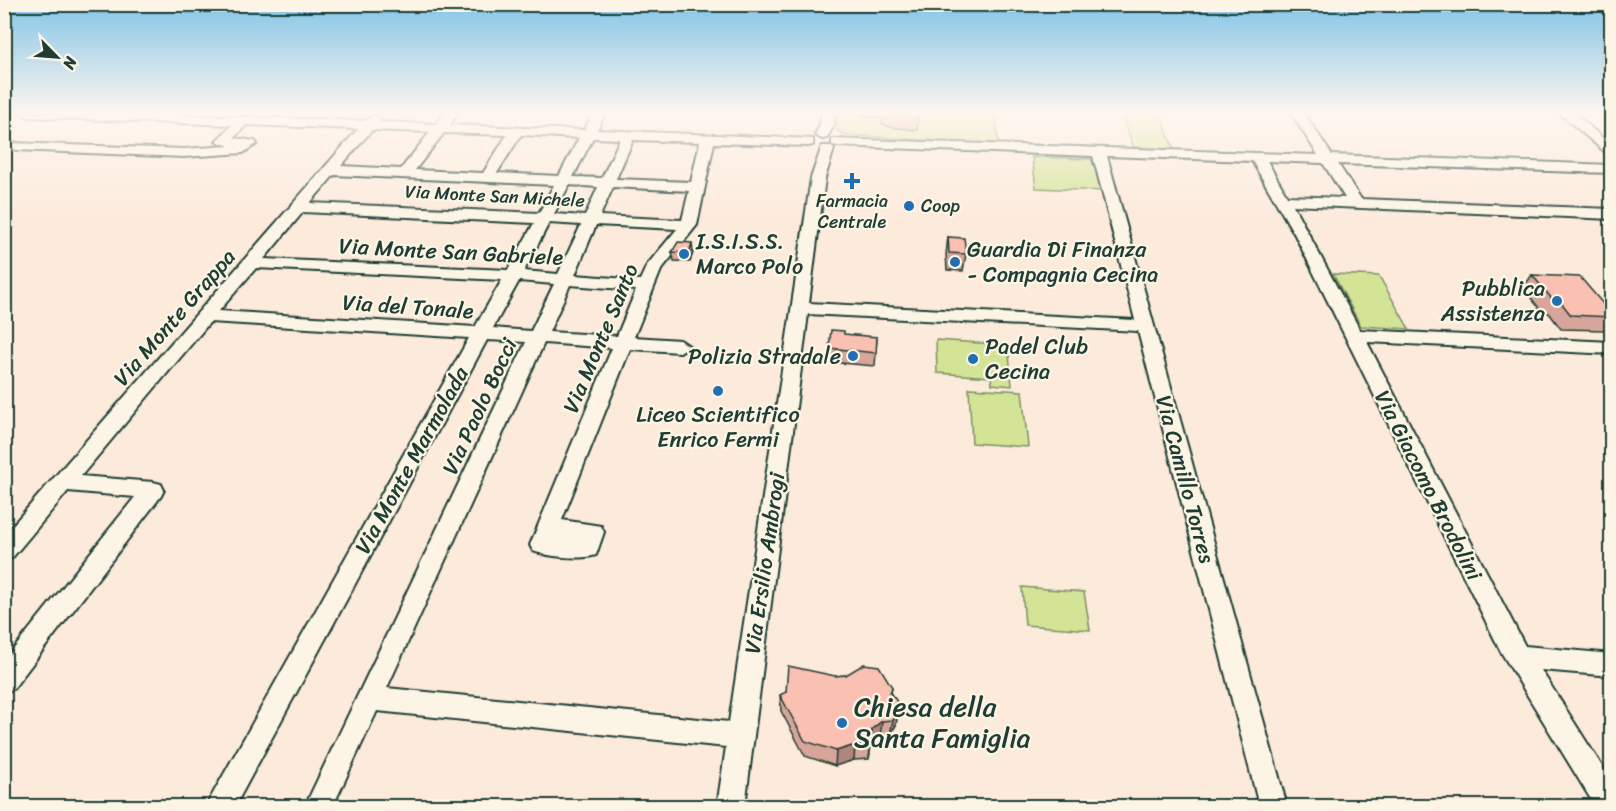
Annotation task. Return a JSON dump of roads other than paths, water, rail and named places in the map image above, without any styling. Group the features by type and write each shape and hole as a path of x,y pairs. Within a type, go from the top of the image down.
{"street":[{"path":"132,151 184,153 216,151"},
{"name":"Via Monte Grappa","path":"4,551 347,151"},
{"path":"405,173 422,151"},
{"path":"488,177 504,151"},
{"name":"Via Monte Marmolada","path":"220,807 580,151"},
{"name":"Via Paolo Bocci","path":"319,807 622,151"},
{"name":"Via Monte Santo","path":"548,527 646,286 658,262 689,225 705,151"},
{"name":"Via Ersilio Ambrogi","path":"731,807 821,151"},
{"path":"1094,151 1611,170"},
{"name":"Via Camillo Torres","path":"1099,151 1274,807"},
{"path":"1322,151 1356,203"},
{"name":"Via Giacomo Brodolini","path":"1254,155 1284,200 1518,657 1581,754 1610,807"},
{"path":"330,170 698,187"},
{"path":"1284,200 1611,214"},
{"name":"Via Monte San Michele","path":"298,207 689,225"},
{"name":"Via Monte San Gabriele","path":"252,263 512,275 646,286"},
{"path":"800,308 1146,326"},
{"name":"Via del Tonale","path":"205,316 536,339 680,346"},
{"path":"1354,336 1611,348"},
{"path":"4,681 153,490 64,483"},
{"path":"1518,657 1611,665"},
{"path":"371,698 740,736"}],"place":[{"name":"Farmacia Centrale","path":"852,181"},
{"name":"Coop","path":"909,206"},
{"name":"I.S.I.S.S. Marco Polo","path":"684,254"},
{"name":"Guardia Di Finanza - Compagnia Cecina","path":"955,262"},
{"name":"Pubblica Assistenza","path":"1557,301"},
{"name":"Polizia Stradale","path":"853,356"},
{"name":"Padel Club Cecina","path":"973,359"},
{"name":"Liceo Scientifico Enrico Fermi","path":"718,391"},
{"name":"Chiesa della Santa Famiglia","path":"842,723"}]}
